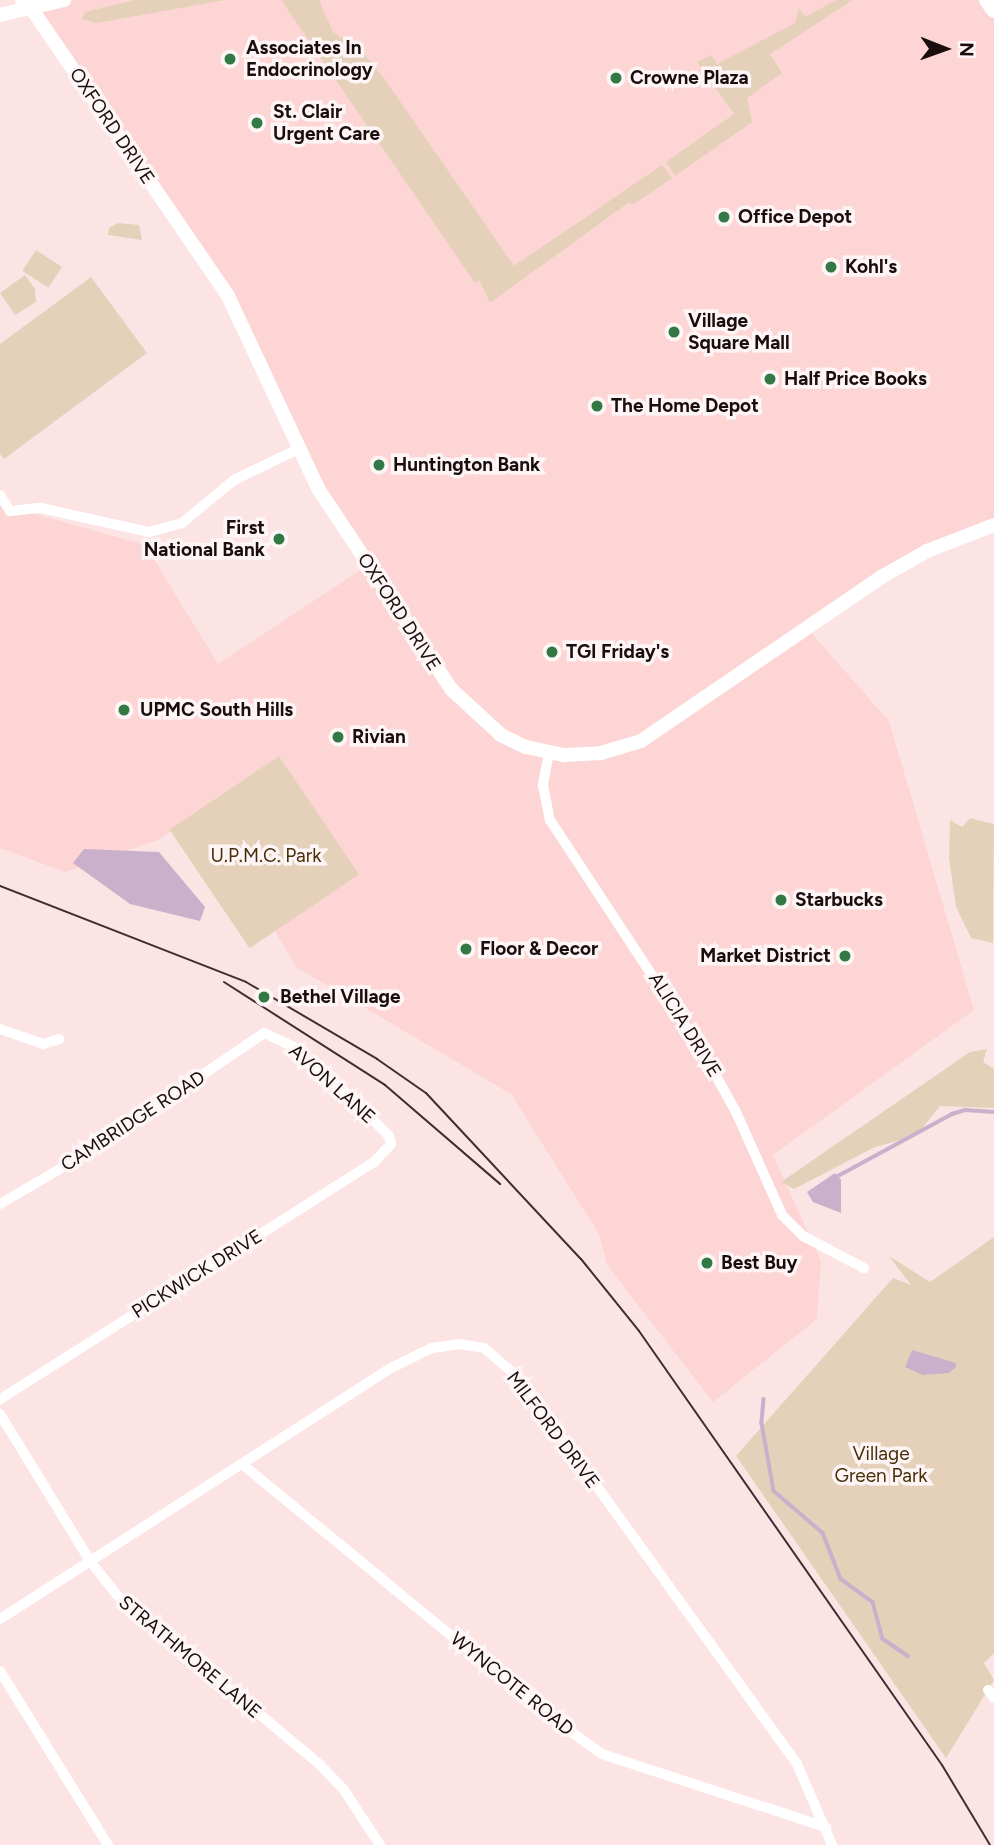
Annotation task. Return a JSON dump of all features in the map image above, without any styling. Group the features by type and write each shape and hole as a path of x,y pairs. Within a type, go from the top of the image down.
{"main road":[{"path":"987,0 994,10"}],"street":[{"path":"0,15 28,3 64,0"},
{"name":"OXFORD DRIVE","path":"28,3 228,296 296,450 458,698 502,736 549,753 601,753 641,741 883,576 927,551 994,525"},
{"path":"0,495 10,511 41,508 149,532 182,523 234,480 296,450"},
{"name":"ALICIA DRIVE","path":"549,753 543,785 550,820 699,1046 736,1112 782,1215 803,1236 864,1268"},
{"path":"0,1029 43,1044 60,1039"},
{"name":"AVON LANE","path":"264,1033 292,1046 343,1090 388,1136 391,1144"},
{"name":"CAMBRIDGE ROAD","path":"0,1204 89,1152 264,1033"},
{"name":"PICKWICK DRIVE","path":"0,1399 374,1162 391,1144"},
{"name":"MILFORD DRIVE","path":"0,1619 421,1353 459,1344 484,1348 518,1377 797,1764 832,1845"},
{"name":"STRATHMORE LANE","path":"0,1414 90,1561 145,1622 320,1765 344,1790 380,1845"},
{"name":"WYNCOTE ROAD","path":"242,1464 550,1717 602,1754 826,1827"},
{"path":"0,1671 108,1845"}],"shaded area":[{"path":"64,0 987,0 994,10 994,525 970,533 806,627 889,721 974,1010 773,1155 821,1261 817,1319 713,1402 607,1265 599,1234 511,1094 296,967 275,931 358,875 279,756 158,840 65,872 0,848 0,497 24,511 145,545 218,664 368,565 319,490 243,325 32,8"},
{"path":"84,849 159,852 205,907 200,921 130,904 73,863"},
{"path":"835,1173 841,1180 841,1213 813,1202 807,1192"},
{"path":"912,1350 956,1363 956,1367 949,1373 923,1375 905,1367"}],"green space":[{"path":"135,0 225,0 97,23 82,19 85,12"},
{"path":"281,0 319,0 333,32 361,50 386,81 514,266 662,165 672,178 634,204 628,203 490,303 480,281 475,283"},
{"path":"836,0 853,0 770,54 782,73 747,98 752,122 675,176 666,162 734,114 697,62 711,55 717,64 795,23 799,8 805,17"},
{"path":"118,223 139,225 142,240 108,235 109,228"},
{"path":"36,250 62,267 48,288 22,271"},
{"path":"25,275 35,289 36,302 15,315 0,293"},
{"path":"91,277 147,353 4,459 0,454 0,344"},
{"name":"U.P.M.C. Park","path":"279,756 359,875 250,948 170,830"},
{"path":"970,818 994,824 993,943 971,938 956,907 949,858 950,820 962,827"},
{"path":"987,1049 983,1062 994,1069 994,1108 940,1106 916,1136 875,1147 794,1189 781,1182 970,1052"},
{"name":"Village Green Park","path":"994,1237 994,1653 984,1663 994,1680 946,1758 736,1456 893,1278 911,1285 889,1256 930,1282"}],"waterway":[{"path":"838,1176 952,1114 965,1110 994,1112"},
{"path":"764,1399 762,1423 774,1491 823,1533 841,1579 873,1602 883,1639 908,1656"}],"tram line":[{"path":"0,886 246,982 377,1059 426,1093 581,1259 639,1331 942,1765 990,1845"},
{"path":"224,982 385,1085 500,1184"}],"place":[{"name":"Associates In Endocrinology","path":"230,59"},
{"name":"Crowne Plaza","path":"616,78"},
{"name":"St. Clair Urgent Care","path":"257,123"},
{"name":"Office Depot","path":"724,217"},
{"name":"Kohl's","path":"831,267"},
{"name":"Village Square Mall","path":"674,332"},
{"name":"Half Price Books","path":"770,379"},
{"name":"The Home Depot","path":"597,406"},
{"name":"Huntington Bank","path":"379,465"},
{"name":"First National Bank","path":"279,539"},
{"name":"TGI Friday's","path":"552,652"},
{"name":"UPMC South Hills","path":"124,710"},
{"name":"Rivian","path":"338,737"},
{"name":"Starbucks","path":"781,900"},
{"name":"Floor & Decor","path":"466,949"},
{"name":"Market District","path":"845,956"},
{"name":"Bethel Village","path":"264,997"},
{"name":"Best Buy","path":"707,1263"}]}
